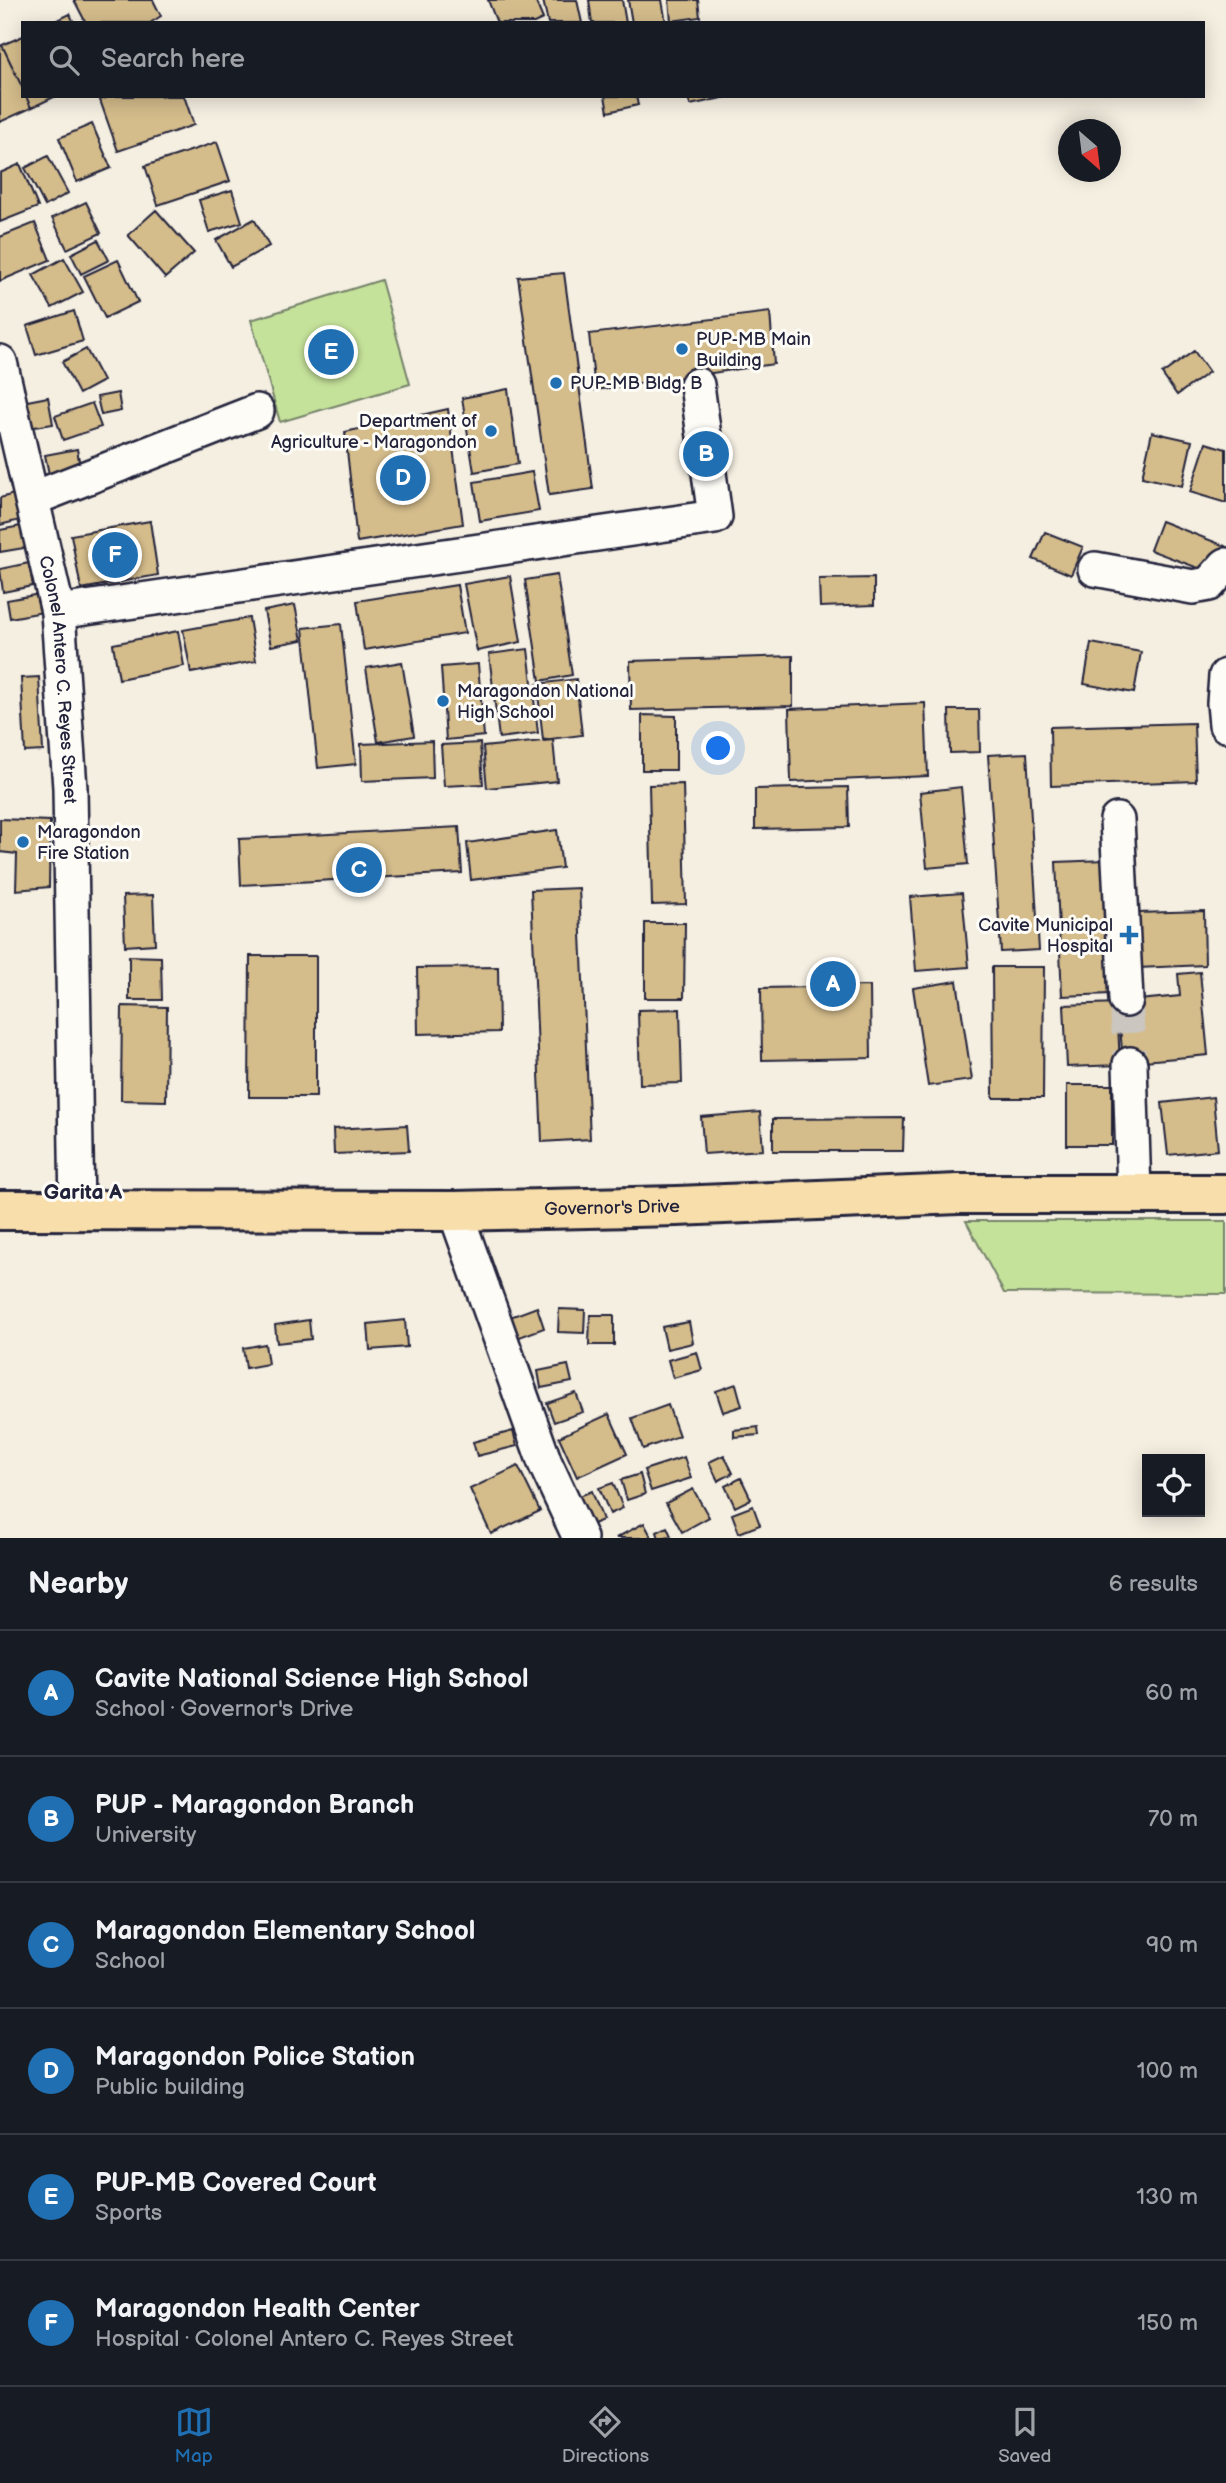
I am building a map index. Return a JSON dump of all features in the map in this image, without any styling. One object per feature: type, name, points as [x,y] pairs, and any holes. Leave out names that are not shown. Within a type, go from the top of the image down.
[{"type":"main road","name":"Governor's Drive","points":[[0,1210],[455,1211],[677,1206],[958,1194],[1226,1194]]},
{"type":"street","name":"Colonel Antero C. Reyes Street","points":[[0,362],[58,612],[70,788],[77,1211]]},
{"type":"street","points":[[58,612],[715,517],[698,385]]},
{"type":"street","points":[[33,499],[257,411]]},
{"type":"street","points":[[1095,569],[1193,587],[1209,584],[1226,565]]},
{"type":"street","points":[[1226,677],[1226,724]]},
{"type":"street","points":[[1117,820],[1126,1000]]},
{"type":"street","points":[[1130,1064],[1134,1194]]},
{"type":"street","points":[[455,1211],[545,1464],[580,1538]]},
{"type":"green space","points":[[381,280],[410,384],[280,422],[251,320]]},
{"type":"green space","points":[[966,1221],[1226,1221],[1226,1294],[1004,1293]]},
{"type":"building","points":[[74,0],[153,0],[161,16],[153,21],[85,21]]},
{"type":"building","points":[[488,0],[535,0],[543,19],[538,21],[496,21]]},
{"type":"building","points":[[543,0],[577,0],[582,21],[548,21]]},
{"type":"building","points":[[589,0],[622,0],[626,21],[592,21]]},
{"type":"building","points":[[628,0],[662,0],[666,21],[632,21]]},
{"type":"building","points":[[669,0],[698,0],[700,17],[671,21]]},
{"type":"building","points":[[70,14],[73,21],[55,21]]},
{"type":"building","points":[[21,37],[21,85],[2,45]]},
{"type":"building","points":[[2,45],[21,85],[21,98],[27,98],[31,108],[0,122]]},
{"type":"building","points":[[27,98],[52,98],[31,108]]},
{"type":"building","points":[[185,98],[194,125],[118,151],[100,100]]},
{"type":"building","points":[[605,98],[636,98],[638,105],[608,112]]},
{"type":"building","points":[[688,98],[722,98],[690,105]]},
{"type":"building","points":[[92,124],[111,168],[77,182],[59,138]]},
{"type":"building","points":[[217,142],[230,181],[158,205],[145,166]]},
{"type":"building","points":[[48,156],[68,193],[45,206],[25,168]]},
{"type":"building","points":[[20,164],[38,207],[0,222],[0,173]]},
{"type":"building","points":[[232,190],[242,222],[209,232],[199,200]]},
{"type":"building","points":[[86,202],[101,233],[67,249],[52,218]]},
{"type":"building","points":[[156,210],[194,253],[165,278],[128,235]]},
{"type":"building","points":[[254,219],[269,246],[231,267],[216,240]]},
{"type":"building","points":[[35,223],[50,260],[0,281],[0,237]]},
{"type":"building","points":[[98,240],[109,260],[81,274],[71,254]]},
{"type":"building","points":[[64,258],[83,292],[52,308],[33,275]]},
{"type":"building","points":[[118,260],[138,302],[105,318],[84,276]]},
{"type":"building","name":"PUP-MB Bldg. B","points":[[564,273],[593,489],[549,495],[518,277]]},
{"type":"building","points":[[74,311],[83,341],[36,355],[27,326]]},
{"type":"building","name":"PUP-MB Main Building","points":[[770,312],[774,364],[595,390],[589,334]]},
{"type":"building","points":[[86,349],[103,381],[79,394],[62,362]]},
{"type":"building","points":[[1194,351],[1209,372],[1177,395],[1162,374]]},
{"type":"building","name":"Department of Agriculture - Maragondon","points":[[508,389],[518,464],[474,472],[462,398]]},
{"type":"building","points":[[118,393],[121,411],[101,415],[97,397]]},
{"type":"building","points":[[48,397],[53,424],[22,429],[17,403]]},
{"type":"building","points":[[92,403],[101,427],[63,440],[55,416]]},
{"type":"building","points":[[448,409],[463,524],[357,542],[345,432]]},
{"type":"building","points":[[1152,432],[1192,441],[1182,486],[1142,477]]},
{"type":"building","points":[[1206,443],[1226,449],[1226,503],[1190,492]]},
{"type":"building","points":[[77,449],[81,472],[50,479],[45,455]]},
{"type":"building","points":[[532,472],[539,511],[480,521],[474,482]]},
{"type":"building","points":[[17,493],[24,519],[0,525],[0,498]]},
{"type":"building","points":[[150,521],[158,575],[81,589],[71,535]]},
{"type":"building","points":[[1161,521],[1225,546],[1214,574],[1150,550]]},
{"type":"building","points":[[26,525],[30,547],[0,552],[0,530]]},
{"type":"building","points":[[1045,532],[1083,547],[1071,575],[1033,559]]},
{"type":"building","points":[[29,563],[33,586],[3,592],[0,569]]},
{"type":"building","points":[[557,575],[572,675],[540,681],[525,580]]},
{"type":"building","points":[[510,576],[521,642],[477,651],[464,584]]},
{"type":"building","points":[[874,578],[874,605],[820,607],[819,579]]},
{"type":"building","points":[[457,585],[465,633],[364,650],[357,601]]},
{"type":"building","points":[[40,594],[43,612],[10,618],[7,600]]},
{"type":"building","points":[[295,605],[302,640],[271,646],[264,611]]},
{"type":"building","points":[[249,618],[256,661],[191,673],[183,630]]},
{"type":"building","points":[[341,624],[356,764],[318,768],[303,628]]},
{"type":"building","points":[[178,631],[184,666],[119,679],[113,644]]},
{"type":"building","points":[[1091,643],[1141,652],[1134,693],[1084,684]]},
{"type":"building","points":[[528,649],[538,733],[499,738],[489,654]]},
{"type":"building","points":[[793,656],[793,706],[631,710],[630,661]]},
{"type":"building","points":[[402,662],[414,736],[378,742],[366,668]]},
{"type":"building","points":[[478,664],[484,736],[446,740],[441,667]]},
{"type":"building","points":[[39,677],[43,751],[25,752],[21,678]]},
{"type":"building","points":[[576,679],[582,735],[543,740],[537,684]]},
{"type":"building","points":[[925,703],[928,776],[791,782],[789,709]]},
{"type":"building","points":[[949,710],[979,710],[980,752],[950,753]]},
{"type":"building","points":[[642,715],[676,716],[676,770],[642,770]]},
{"type":"building","points":[[1194,723],[1196,781],[1051,786],[1050,727]]},
{"type":"building","points":[[553,740],[557,781],[487,788],[483,747]]},
{"type":"building","points":[[432,741],[433,778],[362,781],[361,744]]},
{"type":"building","points":[[480,743],[483,784],[444,786],[441,745]]},
{"type":"building","points":[[1027,753],[1039,950],[1001,952],[988,755]]},
{"type":"building","points":[[683,784],[686,904],[652,905],[649,785]]},
{"type":"building","points":[[848,787],[849,827],[755,829],[755,789]]},
{"type":"building","points":[[961,787],[968,864],[927,868],[920,792]]},
{"type":"building","name":"Maragondon Fire Station","points":[[0,819],[50,821],[49,887],[16,890],[17,854],[0,852]]},
{"type":"building","points":[[459,827],[462,873],[241,885],[239,839]]},
{"type":"building","points":[[557,830],[562,868],[471,880],[467,843]]},
{"type":"building","points":[[1106,860],[1111,994],[1062,996],[1056,862]]},
{"type":"building","points":[[579,888],[590,1139],[542,1142],[531,890]]},
{"type":"building","points":[[962,893],[969,967],[916,971],[910,897]]},
{"type":"building","points":[[153,895],[155,944],[125,946],[123,896]]},
{"type":"building","points":[[1204,911],[1205,965],[1138,968],[1137,913]]},
{"type":"building","points":[[645,923],[685,923],[684,998],[645,998]]},
{"type":"building","points":[[129,956],[161,957],[162,1000],[129,1000]]},
{"type":"building","points":[[250,956],[316,956],[316,1097],[249,1097]]},
{"type":"building","points":[[498,967],[499,1032],[418,1034],[417,968]]},
{"type":"building","points":[[992,967],[1044,967],[1043,1098],[993,1098]]},
{"type":"building","points":[[1200,972],[1208,1055],[1123,1063],[1118,1002],[1180,996],[1178,974]]},
{"type":"building","points":[[957,981],[972,1080],[928,1086],[913,988]]},
{"type":"building","points":[[870,986],[871,1058],[762,1060],[761,988]]},
{"type":"building","points":[[1117,1003],[1120,1065],[1067,1067],[1064,1005]]},
{"type":"building","points":[[122,1006],[167,1007],[166,1101],[121,1100]]},
{"type":"building","points":[[680,1009],[682,1083],[640,1084],[638,1010]]},
{"type":"building","points":[[1067,1085],[1112,1085],[1112,1145],[1067,1145]]},
{"type":"building","points":[[1213,1097],[1218,1150],[1168,1155],[1162,1103]]},
{"type":"building","points":[[760,1112],[763,1150],[704,1154],[701,1117]]},
{"type":"building","points":[[904,1118],[903,1151],[773,1151],[773,1119]]},
{"type":"building","points":[[407,1125],[409,1151],[334,1154],[333,1129]]},
{"type":"building","points":[[537,1307],[544,1328],[517,1338],[510,1317]]},
{"type":"building","points":[[559,1309],[585,1310],[584,1333],[558,1332]]},
{"type":"building","points":[[590,1315],[614,1315],[614,1345],[589,1345]]},
{"type":"building","points":[[309,1320],[311,1339],[277,1343],[275,1325]]},
{"type":"building","points":[[405,1320],[407,1347],[370,1350],[368,1324]]},
{"type":"building","points":[[689,1322],[693,1343],[667,1349],[662,1327]]},
{"type":"building","points":[[265,1344],[268,1364],[246,1368],[243,1348]]},
{"type":"building","points":[[697,1352],[702,1370],[673,1378],[668,1360]]},
{"type":"building","points":[[568,1365],[572,1382],[541,1388],[538,1371]]},
{"type":"building","points":[[736,1384],[742,1406],[723,1412],[716,1391]]},
{"type":"building","points":[[576,1393],[583,1412],[554,1422],[547,1403]]},
{"type":"building","points":[[668,1405],[679,1436],[643,1449],[632,1418]]},
{"type":"building","points":[[609,1414],[627,1454],[577,1477],[559,1437]]},
{"type":"building","points":[[758,1427],[759,1435],[734,1437],[734,1430]]},
{"type":"building","points":[[513,1431],[517,1446],[477,1456],[473,1442]]},
{"type":"building","points":[[724,1455],[733,1473],[718,1481],[709,1462]]},
{"type":"building","points":[[684,1457],[691,1478],[651,1491],[644,1470]]},
{"type":"building","points":[[518,1466],[540,1511],[491,1534],[470,1489]]},
{"type":"building","points":[[640,1474],[645,1494],[627,1500],[621,1480]]},
{"type":"building","points":[[741,1478],[751,1499],[735,1507],[725,1486]]},
{"type":"building","points":[[613,1483],[623,1508],[610,1514],[599,1488]]},
{"type":"building","points":[[693,1489],[709,1517],[682,1532],[666,1503]]},
{"type":"building","points":[[592,1491],[603,1520],[583,1528],[572,1499]]},
{"type":"building","points":[[753,1506],[760,1525],[739,1533],[732,1514]]},
{"type":"building","points":[[644,1523],[651,1536],[616,1538]]},
{"type":"building","points":[[667,1527],[671,1536],[659,1538],[657,1532]]},
{"type":"tunnel","points":[[1126,1000],[1130,1064]]},
{"type":"place","name":"PUP-MB Main Building","points":[[682,349]]},
{"type":"place","name":"PUP-MB Covered Court","points":[[331,352]]},
{"type":"place","name":"PUP-MB Bldg. B","points":[[556,383]]},
{"type":"place","name":"Department of Agriculture - Maragondon","points":[[491,431]]},
{"type":"place","name":"PUP - Maragondon Branch","points":[[706,454]]},
{"type":"place","name":"Maragondon Police Station","points":[[403,478]]},
{"type":"place","name":"Maragondon Health Center","points":[[115,555]]},
{"type":"place","name":"Maragondon National High School","points":[[443,701]]},
{"type":"place","name":"Maragondon Fire Station","points":[[23,842]]},
{"type":"place","name":"Maragondon Elementary School","points":[[359,870]]},
{"type":"place","name":"Cavite Municipal Hospital","points":[[1129,935]]},
{"type":"place","name":"Cavite National Science High School","points":[[833,984]]},
{"type":"district","name":"Garita A","points":[[83,1192]]}]
